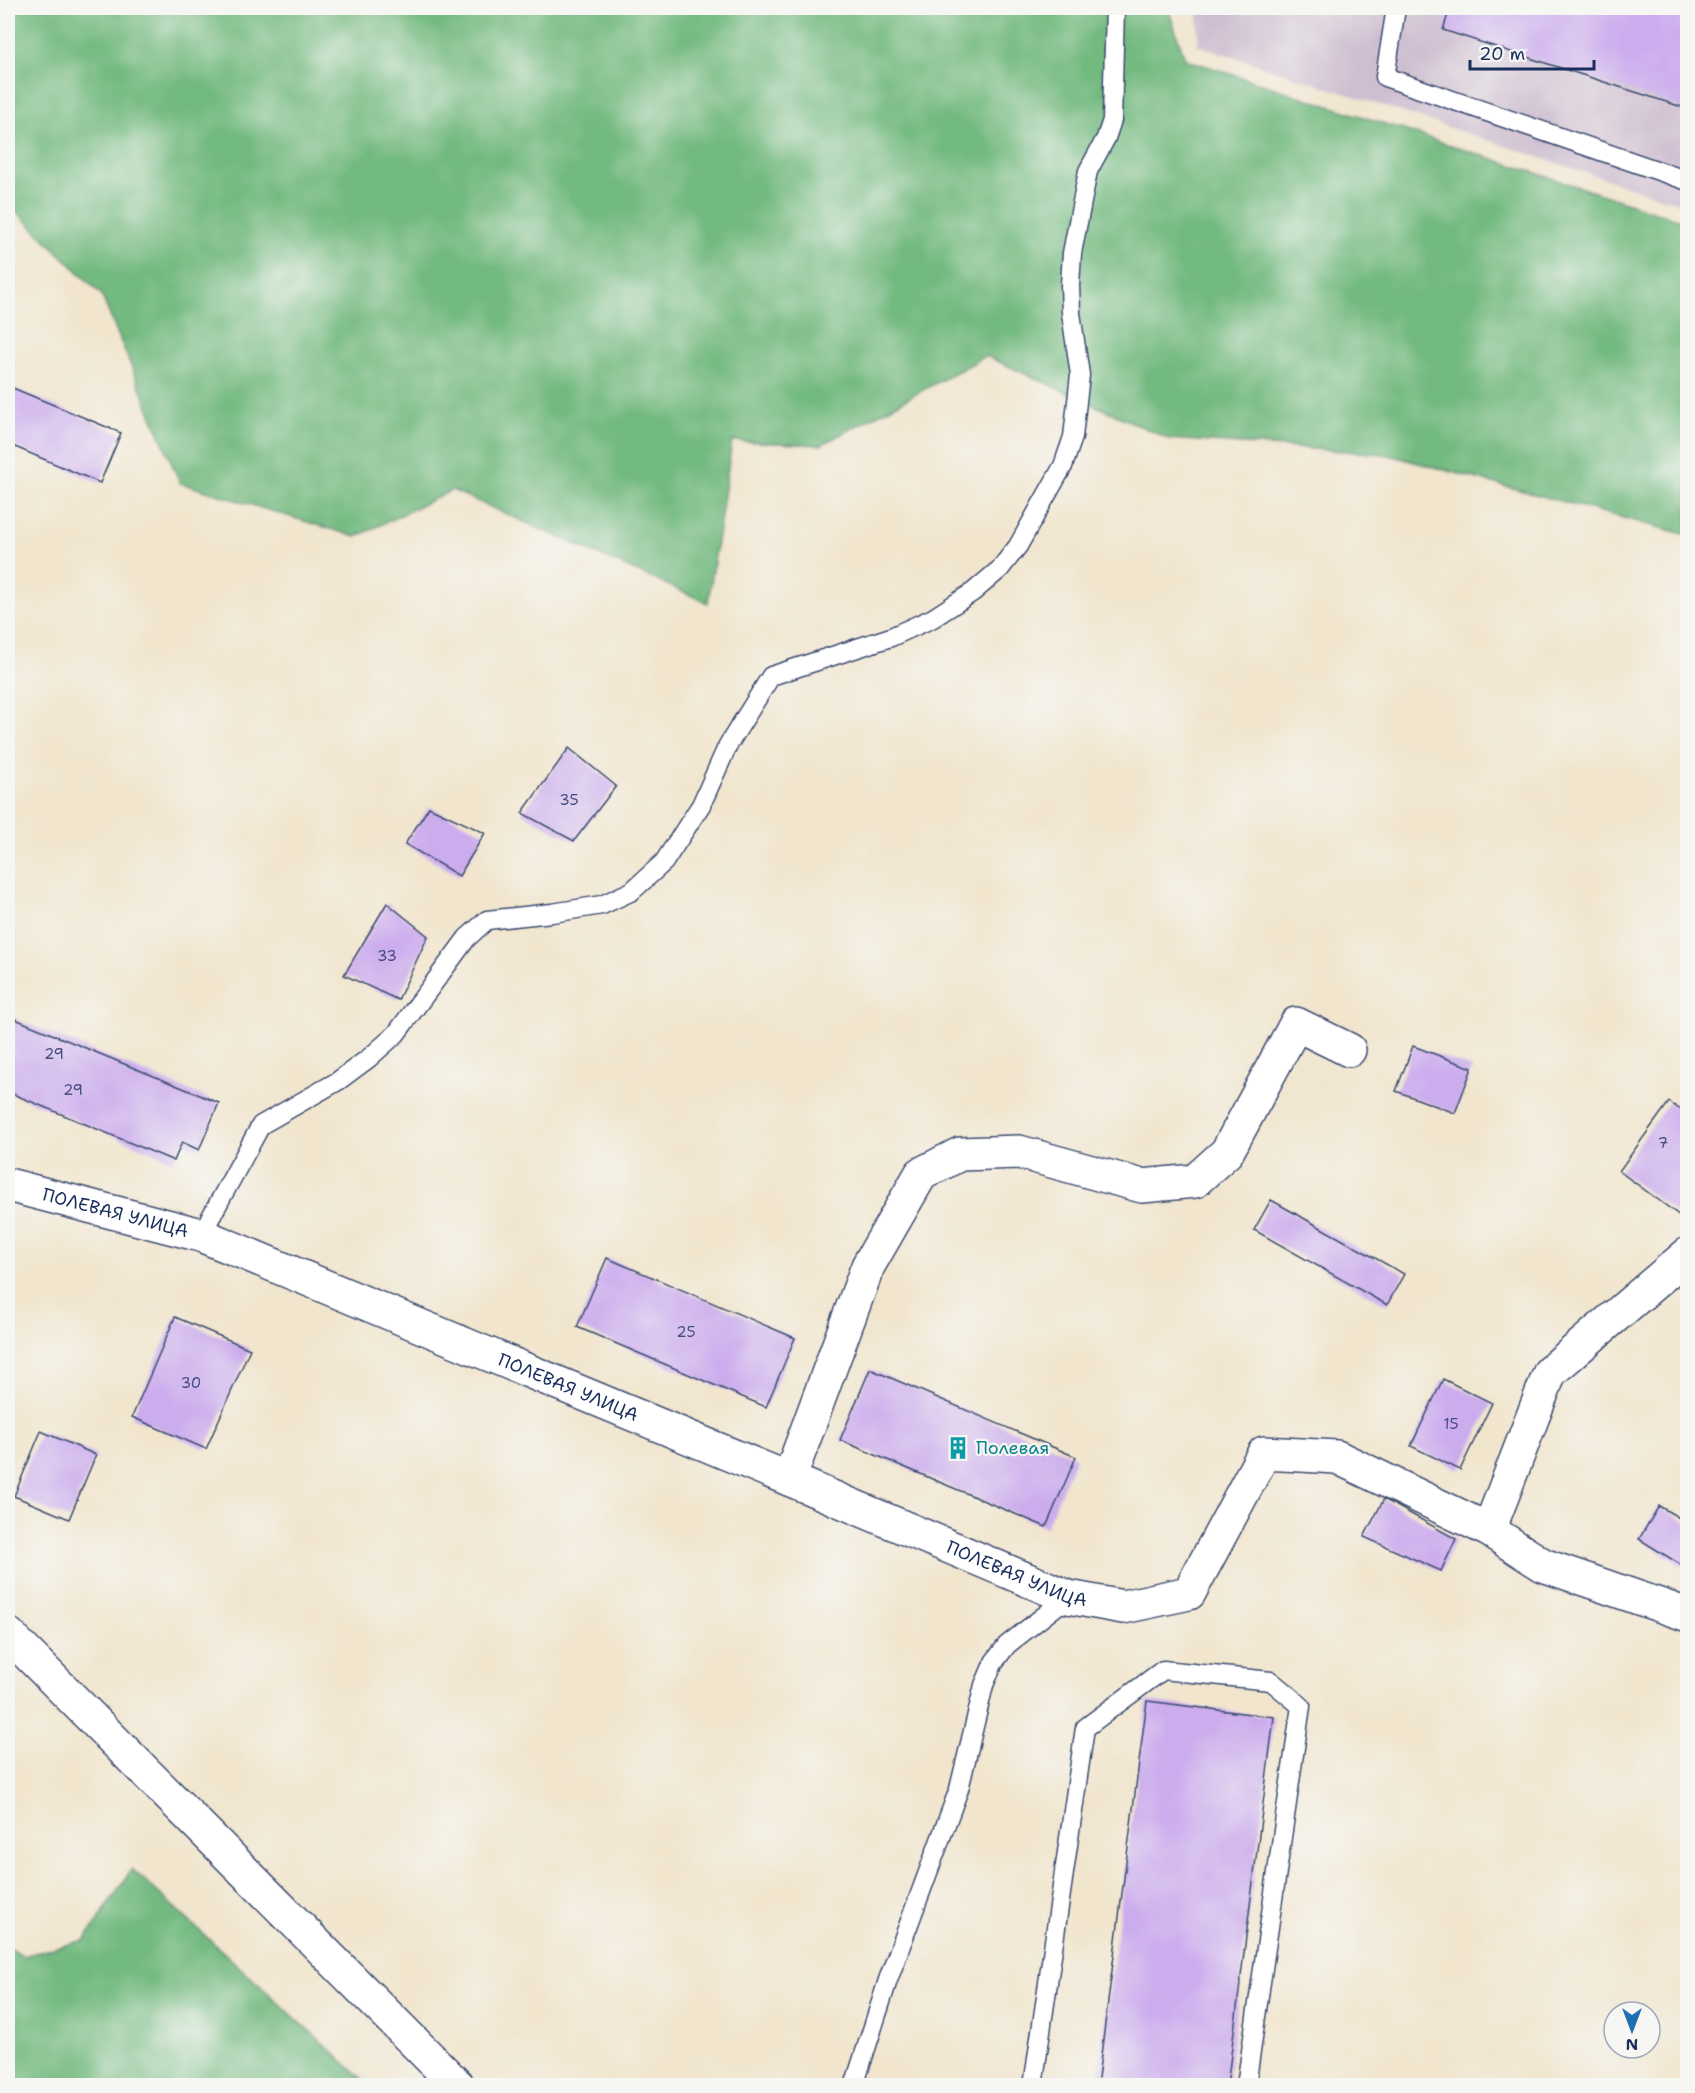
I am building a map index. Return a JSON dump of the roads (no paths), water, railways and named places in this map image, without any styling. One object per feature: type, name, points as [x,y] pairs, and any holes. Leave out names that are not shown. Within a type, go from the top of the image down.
[{"type":"street","points":[[789,1479],[868,1266],[921,1174],[960,1154],[1019,1152],[1142,1186],[1196,1181],[1227,1152],[1296,1024],[1349,1050]]},
{"type":"street","name":"ПОЛЕВАЯ УЛИЦА","points":[[8,1185],[201,1235],[1068,1597],[1123,1607],[1189,1593],[1264,1453],[1338,1457],[1489,1530]]},
{"type":"street","points":[[1688,1254],[1550,1372],[1489,1530],[1543,1565],[1688,1615]]},
{"type":"street","points":[[8,1634],[458,2085]]},
{"type":"lane","points":[[201,1235],[261,1125],[338,1081],[396,1034],[467,938],[487,920],[602,905],[632,891],[664,862],[701,805],[728,745],[771,676],[852,652],[933,618],[973,592],[1000,569],[1018,546],[1063,466],[1073,437],[1080,375],[1071,313],[1072,253],[1088,171],[1111,127],[1115,8]]},
{"type":"lane","points":[[1395,8],[1385,77],[1688,180]]},
{"type":"lane","points":[[854,2085],[888,1980],[959,1789],[984,1685],[994,1662],[1007,1645],[1068,1597]]},
{"type":"lane","points":[[1033,2085],[1084,1728],[1163,1670],[1271,1681],[1301,1706],[1246,2085]]},
{"type":"place","name":"Полевая","points":[[958,1448]]}]
